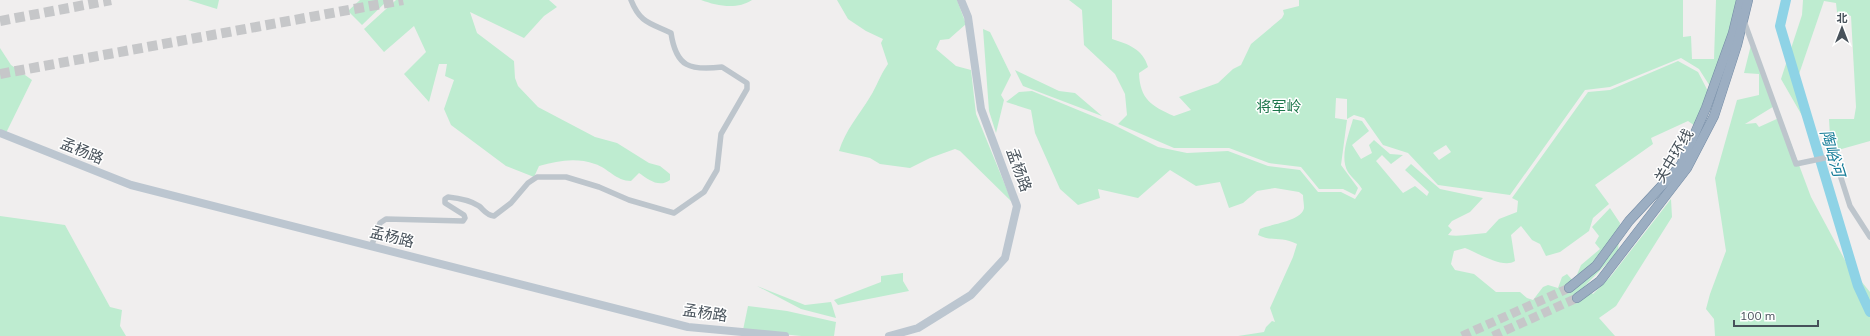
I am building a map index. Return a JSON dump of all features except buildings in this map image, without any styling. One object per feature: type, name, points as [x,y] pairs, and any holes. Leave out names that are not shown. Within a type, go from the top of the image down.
[{"type":"highway","name":"关中环线","points":[[1569,288],[1596,266],[1629,221],[1681,165],[1706,108],[1733,33],[1741,0]]},
{"type":"highway","name":"关中环线","points":[[1577,298],[1600,281],[1687,168],[1714,116],[1737,45],[1748,0]]},
{"type":"main road","name":"孟杨路","points":[[888,336],[918,328],[971,295],[1005,258],[1017,206],[981,108],[968,17],[960,0]]},
{"type":"main road","name":"孟杨路","points":[[0,133],[131,186],[688,327],[786,336]]},
{"type":"street","points":[[371,246],[380,223],[386,219],[463,221],[466,218],[464,215],[445,203],[445,199],[448,197],[472,203],[478,206],[489,216],[494,216],[511,203],[528,183],[537,177],[566,178],[599,187],[629,200],[674,213],[704,192],[717,170],[721,134],[747,89],[747,83],[722,67],[702,70],[689,66],[679,58],[673,46],[672,32],[644,20],[636,13],[631,0]]},
{"type":"street","points":[[1743,19],[1796,164],[1834,156],[1850,206],[1870,237]]},
{"type":"green space","points":[[188,0],[219,0],[217,9]]},
{"type":"green space","points":[[360,0],[388,0],[362,25],[348,11]]},
{"type":"green space","points":[[396,0],[549,0],[557,7],[544,16],[524,38],[470,12],[477,33],[514,61],[515,78],[518,86],[538,107],[595,137],[617,143],[649,163],[660,166],[670,174],[670,180],[658,183],[639,173],[631,181],[621,179],[600,166],[574,160],[560,161],[539,166],[534,177],[506,166],[451,125],[444,109],[454,80],[445,76],[447,64],[439,64],[429,102],[404,74],[426,52],[414,26],[384,52],[364,29]]},
{"type":"green space","points":[[701,0],[752,0],[740,5],[727,6]]},
{"type":"green space","points":[[837,0],[957,0],[966,24],[949,39],[940,40],[936,49],[956,66],[971,70],[976,114],[1012,202],[960,151],[955,149],[930,158],[910,168],[880,164],[870,158],[839,151],[849,130],[875,89],[888,64],[881,43],[883,39],[866,31],[848,19]]},
{"type":"green space","name":"将军岭","points":[[1069,0],[1112,0],[1112,39],[1129,45],[1143,56],[1148,67],[1139,73],[1144,95],[1153,105],[1174,116],[1191,110],[1179,97],[1218,83],[1233,69],[1241,65],[1251,44],[1282,18],[1284,14],[1283,10],[1299,6],[1299,0],[1683,0],[1683,37],[1691,36],[1692,59],[1714,59],[1716,0],[1741,0],[1713,91],[1699,69],[1681,58],[1610,87],[1585,90],[1510,195],[1438,185],[1408,153],[1383,145],[1364,118],[1354,115],[1347,119],[1347,99],[1336,98],[1335,118],[1347,120],[1341,165],[1358,188],[1355,195],[1343,189],[1319,189],[1301,167],[1269,163],[1229,148],[1174,148],[1118,124],[1127,115],[1125,94],[1115,74],[1084,45],[1082,10]],"holes":[[[1446,145],[1451,152],[1439,160],[1433,153]]]},
{"type":"green space","points":[[1803,0],[1870,0],[1870,141],[1831,152],[1829,119],[1854,119],[1856,107],[1851,16],[1837,12],[1836,3],[1824,1],[1798,77],[1797,97],[1803,104],[1804,119],[1781,79],[1802,15]]},
{"type":"green space","points":[[983,29],[990,32],[1011,75],[1001,95],[1004,100],[996,133],[989,111]]},
{"type":"green space","points":[[1751,45],[1776,105],[1745,124],[1756,123],[1759,127],[1781,117],[1811,197],[1847,264],[1870,292],[1870,336],[1715,336],[1714,319],[1706,309],[1726,251],[1715,178],[1737,100],[1759,95],[1759,74],[1744,73]]},
{"type":"green space","points":[[0,48],[11,65],[32,80],[6,133],[0,130]]},
{"type":"green space","points":[[1678,61],[1698,72],[1711,97],[1698,128],[1688,121],[1651,138],[1653,144],[1595,185],[1609,204],[1593,218],[1589,231],[1560,252],[1546,256],[1540,244],[1532,240],[1521,226],[1511,235],[1515,261],[1510,263],[1497,262],[1465,248],[1454,251],[1451,264],[1455,270],[1474,274],[1496,292],[1520,292],[1527,298],[1533,300],[1543,287],[1548,285],[1558,288],[1562,277],[1567,274],[1574,282],[1581,265],[1600,249],[1595,243],[1599,236],[1592,227],[1610,208],[1620,223],[1618,252],[1584,287],[1593,294],[1611,276],[1671,199],[1672,217],[1616,306],[1599,318],[1615,336],[1238,336],[1264,332],[1266,327],[1272,321],[1275,322],[1270,308],[1293,257],[1297,244],[1286,240],[1258,235],[1260,229],[1285,222],[1298,216],[1304,208],[1303,195],[1299,192],[1275,188],[1257,191],[1243,203],[1229,208],[1220,182],[1196,186],[1170,170],[1138,198],[1098,189],[1100,198],[1078,205],[1060,189],[1035,133],[1031,110],[1006,102],[1019,92],[1032,91],[1112,124],[1158,147],[1187,153],[1228,151],[1268,166],[1300,170],[1318,192],[1341,192],[1355,199],[1362,189],[1348,172],[1344,160],[1347,138],[1353,119],[1362,121],[1369,131],[1352,145],[1361,159],[1372,153],[1369,145],[1374,140],[1390,154],[1403,155],[1391,164],[1382,155],[1376,161],[1403,193],[1415,186],[1427,196],[1429,192],[1405,170],[1411,164],[1440,189],[1483,198],[1470,212],[1452,221],[1448,226],[1452,230],[1448,235],[1461,236],[1486,233],[1499,219],[1517,212],[1518,201],[1512,198],[1588,92],[1610,90]]},
{"type":"green space","points":[[1015,70],[1059,91],[1075,93],[1102,116],[1023,86]]},
{"type":"green space","points":[[0,216],[65,225],[110,307],[122,310],[120,326],[126,336],[0,336]]},
{"type":"green space","points":[[903,273],[903,281],[909,291],[838,305],[834,300],[881,282],[881,276]]},
{"type":"green space","points":[[757,286],[805,305],[831,302],[836,318],[801,309]]},
{"type":"green space","points":[[748,306],[787,311],[836,322],[834,336],[801,336],[743,330]]},
{"type":"waterway","name":"陶峪河","points":[[1786,0],[1780,26],[1858,286],[1870,312]]},
{"type":"tunnel","points":[[0,21],[111,0]]},
{"type":"tunnel","points":[[0,74],[403,0]]},
{"type":"tunnel","points":[[1462,336],[1569,288]]},
{"type":"tunnel","points":[[1493,336],[1577,298]]}]
